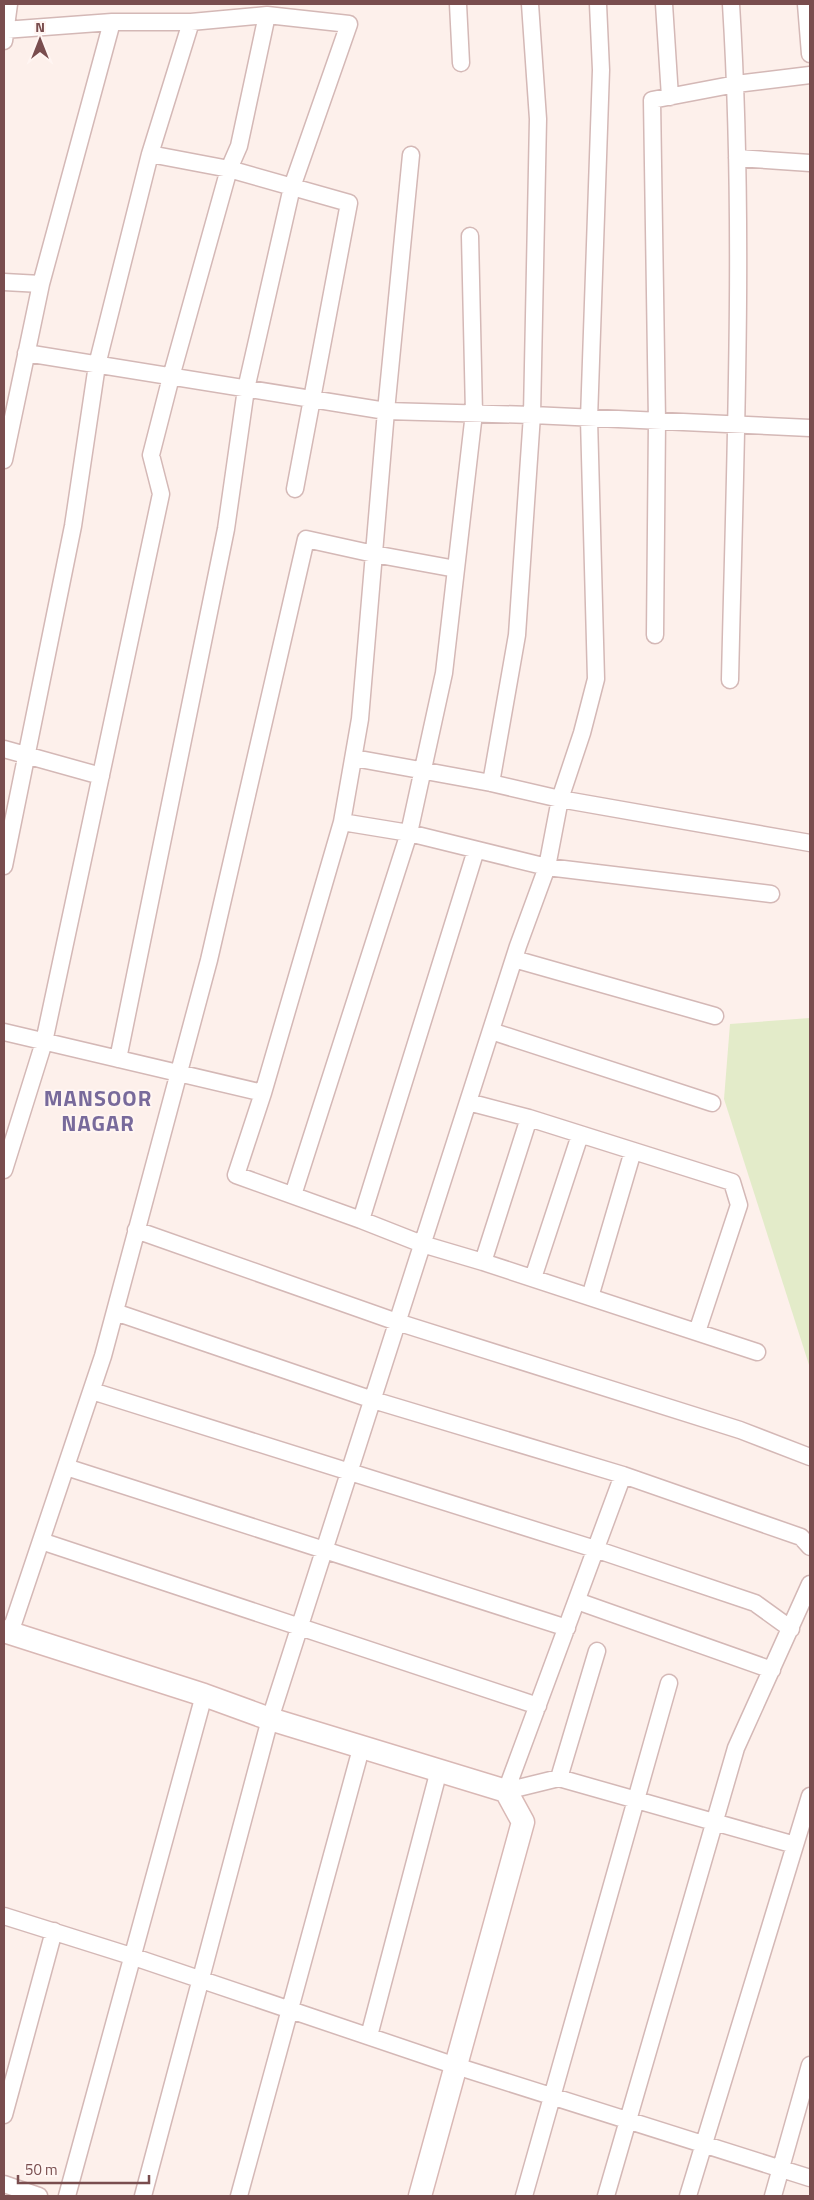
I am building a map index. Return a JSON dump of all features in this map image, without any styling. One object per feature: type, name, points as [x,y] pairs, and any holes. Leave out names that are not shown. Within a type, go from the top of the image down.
[{"type":"street","points":[[9,4],[4,34],[112,22],[191,22],[267,15],[349,24],[292,187],[246,389],[226,529],[118,1059]]},
{"type":"street","points":[[458,4],[461,63]]},
{"type":"street","points":[[491,783],[517,635],[532,415],[538,119],[530,4]]},
{"type":"street","points":[[143,2196],[270,1719],[514,959],[547,867],[560,799],[582,733],[596,679],[589,419],[601,70],[598,4]]},
{"type":"street","points":[[664,4],[670,97]]},
{"type":"street","points":[[730,680],[736,423],[737,158],[736,84],[731,4]]},
{"type":"street","points":[[806,4],[810,54]]},
{"type":"street","points":[[4,1170],[44,1042],[161,494],[151,456],[229,169],[239,146],[267,15]]},
{"type":"street","points":[[4,460],[41,284],[112,22]]},
{"type":"street","points":[[4,866],[73,526],[97,364],[150,154],[191,22]]},
{"type":"street","points":[[655,635],[657,421],[652,100],[736,84],[810,75]]},
{"type":"street","points":[[150,154],[229,169],[349,203],[295,489]]},
{"type":"street","points":[[411,155],[386,411],[360,720],[354,758],[342,822],[263,1092],[236,1175],[422,1244],[533,1278],[757,1352]]},
{"type":"street","points":[[737,158],[810,163]]},
{"type":"street","points":[[293,1195],[409,833],[444,673],[474,414],[470,236]]},
{"type":"street","points":[[4,282],[41,284]]},
{"type":"street","points":[[26,353],[386,411],[736,423],[810,428]]},
{"type":"street","points":[[456,569],[306,539],[209,960],[115,1312],[92,1391],[41,1541],[7,1632],[204,1695],[270,1719],[362,1745],[506,1791],[559,1778],[795,1845]]},
{"type":"street","points":[[4,749],[101,776]]},
{"type":"street","points":[[354,758],[491,783],[560,799],[810,843]]},
{"type":"street","points":[[342,822],[409,833],[547,867],[771,894]]},
{"type":"street","points":[[361,1220],[476,850]]},
{"type":"street","points":[[514,959],[715,1016]]},
{"type":"street","points":[[491,1031],[712,1103]]},
{"type":"street","points":[[4,1032],[263,1092]]},
{"type":"street","points":[[468,1102],[528,1118],[732,1182],[739,1205],[697,1332]]},
{"type":"street","points":[[483,1262],[528,1118]]},
{"type":"street","points":[[533,1278],[580,1134]]},
{"type":"street","points":[[590,1297],[634,1151]]},
{"type":"street","points":[[136,1230],[397,1322],[740,1430],[810,1457]]},
{"type":"street","points":[[115,1312],[373,1400],[623,1475],[801,1537],[810,1547]]},
{"type":"street","points":[[92,1391],[596,1549],[755,1603],[791,1629]]},
{"type":"street","points":[[66,1467],[566,1628]]},
{"type":"street","points":[[420,2196],[523,1822],[506,1791],[623,1475]]},
{"type":"street","points":[[41,1541],[538,1706]]},
{"type":"street","points":[[606,2196],[736,1748],[810,1584]]},
{"type":"street","points":[[577,1600],[772,1670]]},
{"type":"street","points":[[559,1778],[597,1651]]},
{"type":"street","points":[[524,2196],[669,1683]]},
{"type":"street","points":[[67,2196],[131,1956],[204,1695]]},
{"type":"street","points":[[239,2196],[362,1745]]},
{"type":"street","points":[[369,2036],[439,1770]]},
{"type":"street","points":[[688,2196],[810,1796]]},
{"type":"street","points":[[4,1916],[131,1956],[456,2066],[810,2178]]},
{"type":"street","points":[[4,2115],[54,1931]]},
{"type":"street","points":[[773,2196],[810,2065]]},
{"type":"street","points":[[4,2184],[39,2196]]},
{"type":"green space","points":[[810,1018],[810,1368],[724,1099],[730,1024]]},
{"type":"district","name":"MANSOOR NAGAR","points":[[98,1110]]}]
